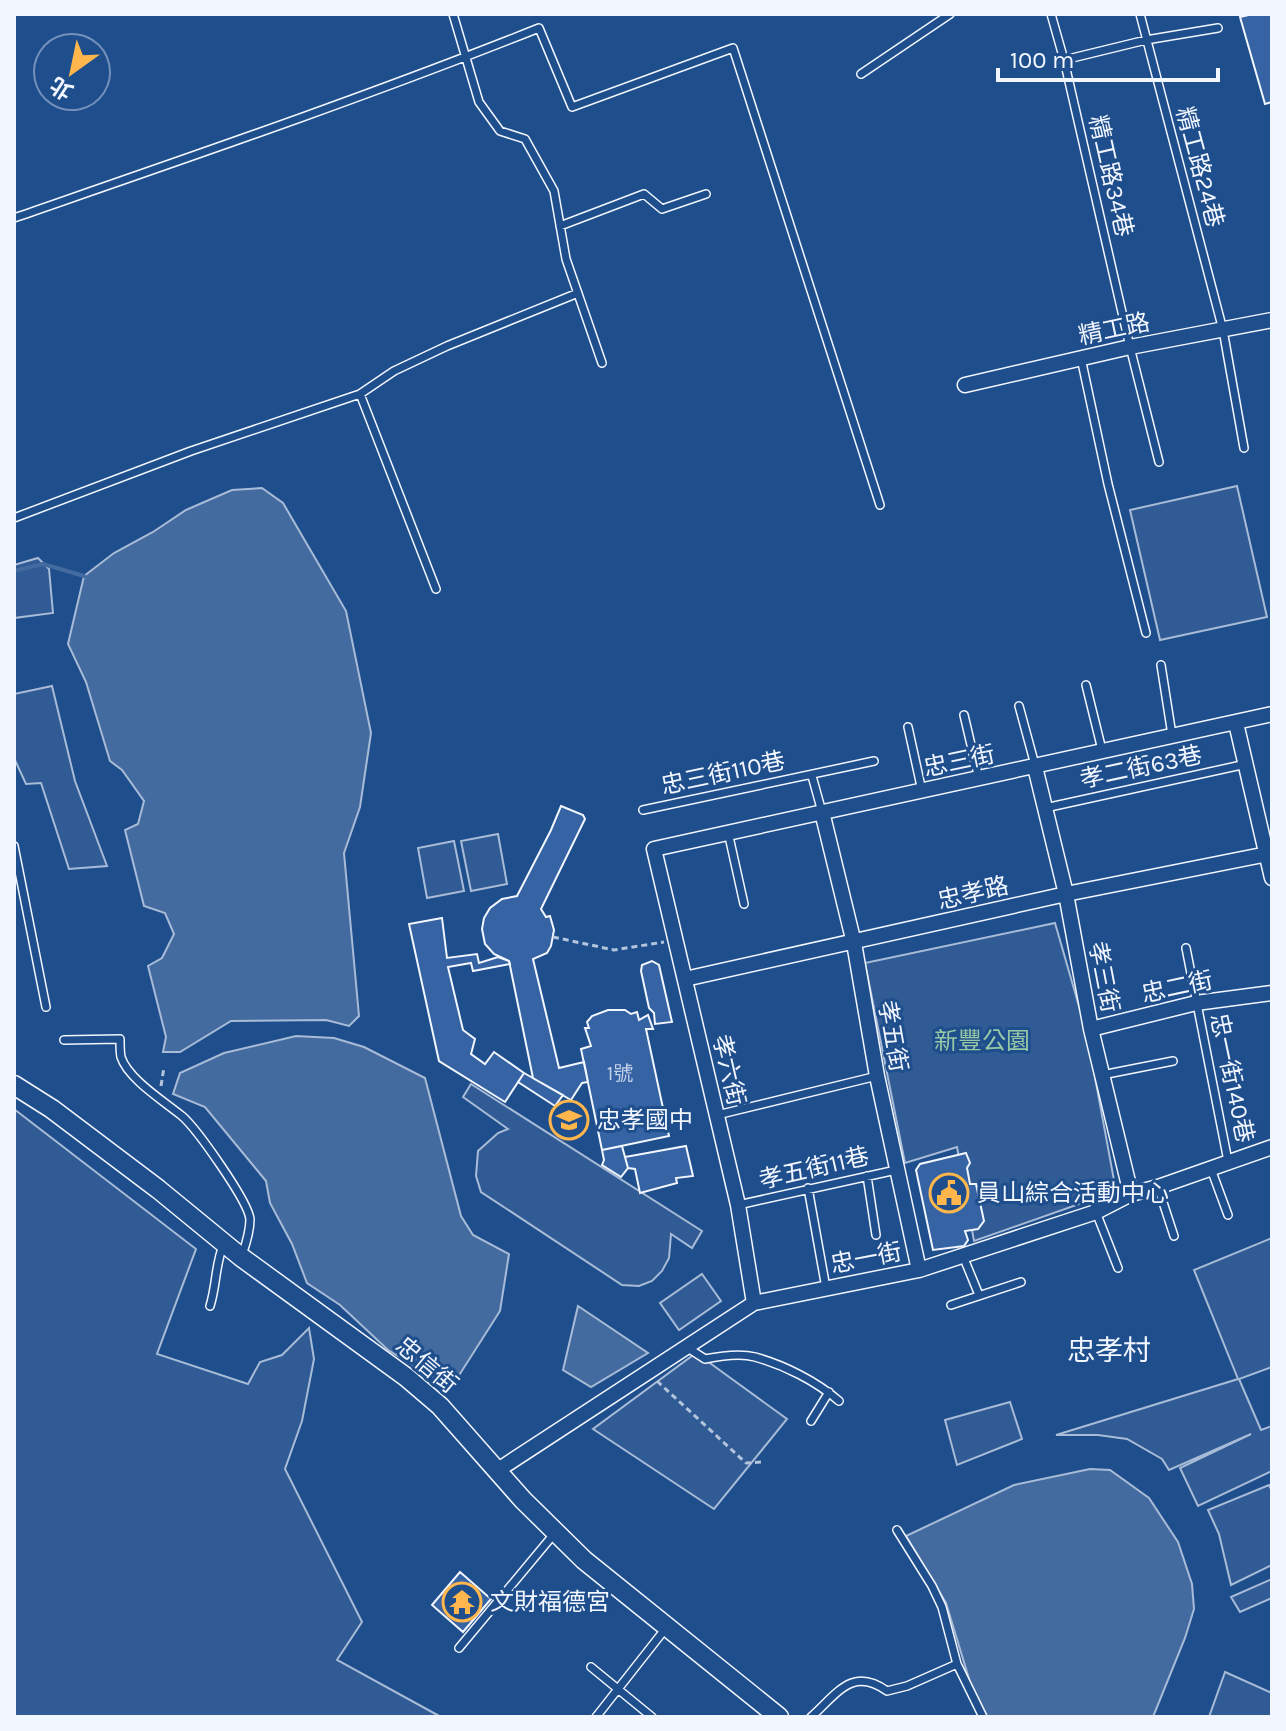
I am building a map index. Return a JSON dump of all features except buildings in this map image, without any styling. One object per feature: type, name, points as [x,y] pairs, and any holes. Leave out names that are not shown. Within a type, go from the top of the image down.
[{"type":"street","name":"精工路","points":[[965,385],[1130,347],[1272,320]]},
{"type":"street","name":"忠三街","points":[[654,849],[1272,714]]},
{"type":"street","points":[[1236,723],[1269,853],[1272,878]]},
{"type":"street","name":"孝三街","points":[[1035,767],[1066,894],[1091,1029],[1131,1194]]},
{"type":"street","name":"孝五街","points":[[822,812],[854,943],[877,1076],[919,1270]]},
{"type":"street","name":"孝六街","points":[[654,849],[738,1205],[754,1303]]},
{"type":"street","name":"忠孝路","points":[[685,979],[1066,894],[1269,853]]},
{"type":"street","name":"忠二街","points":[[1091,1029],[1196,1003],[1272,993]]},
{"type":"street","name":"忠信街","points":[[14,1085],[63,1118],[241,1257],[406,1377],[440,1406],[523,1500],[584,1560],[779,1717]]},
{"type":"street","name":"忠一街","points":[[498,1470],[754,1303],[919,1270],[1096,1212],[1131,1194],[1228,1161],[1271,1151]]},
{"type":"lane","points":[[453,14],[479,102],[500,131],[525,139],[554,191],[566,259],[602,363]]},
{"type":"lane","points":[[861,74],[950,14]]},
{"type":"lane","name":"精工路34巷","points":[[1051,14],[1159,462]]},
{"type":"lane","name":"精工路24巷","points":[[1140,14],[1223,330],[1244,448]]},
{"type":"lane","points":[[14,218],[300,119],[539,28],[572,107],[733,48],[880,505]]},
{"type":"lane","points":[[1064,60],[1146,40],[1218,28]]},
{"type":"lane","points":[[560,226],[644,194],[662,209],[706,194]]},
{"type":"lane","points":[[14,518],[191,451],[360,394],[407,364],[578,293]]},
{"type":"lane","points":[[1081,358],[1108,484],[1146,633]]},
{"type":"lane","points":[[360,394],[436,589]]},
{"type":"lane","points":[[1161,665],[1172,737]]},
{"type":"lane","points":[[1086,685],[1102,753]]},
{"type":"lane","points":[[1019,706],[1035,767]]},
{"type":"lane","points":[[964,715],[979,779]]},
{"type":"lane","points":[[908,727],[922,791]]},
{"type":"lane","name":"忠三街110巷","points":[[643,810],[874,761]]},
{"type":"lane","name":"孝二街63巷","points":[[1044,808],[1246,764]]},
{"type":"lane","name":"忠三街110巷","points":[[812,776],[822,812]]},
{"type":"lane","points":[[728,831],[744,904]]},
{"type":"lane","points":[[14,846],[17,874],[46,1007]]},
{"type":"lane","name":"忠一街140巷","points":[[1186,948],[1228,1161]]},
{"type":"lane","points":[[64,1040],[120,1039],[121,1059],[138,1082],[185,1118],[242,1196],[250,1218],[241,1257]]},
{"type":"lane","points":[[1102,1075],[1173,1061]]},
{"type":"lane","points":[[717,1115],[877,1076]]},
{"type":"lane","name":"孝五街11巷","points":[[738,1205],[898,1169]]},
{"type":"lane","points":[[1211,1169],[1228,1215]]},
{"type":"lane","points":[[867,1176],[876,1235]]},
{"type":"lane","points":[[1158,1187],[1174,1236]]},
{"type":"lane","points":[[808,1188],[826,1288]]},
{"type":"lane","points":[[1096,1212],[1118,1268]]},
{"type":"lane","points":[[210,1306],[217,1282],[215,1262],[224,1243]]},
{"type":"lane","points":[[963,1255],[979,1295]]},
{"type":"lane","points":[[951,1305],[1021,1282]]},
{"type":"lane","points":[[686,1346],[705,1359],[753,1356],[792,1371],[839,1401]]},
{"type":"lane","points":[[811,1421],[829,1392]]},
{"type":"lane","points":[[897,1530],[937,1596],[957,1664],[983,1717]]},
{"type":"lane","points":[[459,1648],[556,1532]]},
{"type":"lane","points":[[596,1717],[667,1627]]},
{"type":"lane","points":[[811,1717],[846,1686],[858,1680],[868,1679],[887,1691],[907,1686],[957,1664]]},
{"type":"lane","points":[[591,1667],[652,1717]]},
{"type":"path","points":[[553,937],[614,950],[676,940]]},
{"type":"path","points":[[162,1102],[164,1067]]},
{"type":"path","points":[[647,1372],[746,1463],[761,1462]]},
{"type":"shaded area","points":[[1237,486],[1267,617],[1160,640],[1130,510]]},
{"type":"shaded area","points":[[262,488],[283,503],[346,611],[371,733],[360,807],[344,853],[359,1016],[349,1026],[326,1020],[231,1021],[180,1052],[163,1052],[166,1037],[148,966],[162,958],[174,934],[165,913],[144,906],[125,830],[138,824],[144,801],[122,770],[110,761],[86,682],[68,644],[84,576],[114,553],[186,510],[232,490]]},
{"type":"shaded area","points":[[38,558],[49,569],[53,613],[14,618],[14,565]]},
{"type":"shaded area","points":[[52,686],[75,781],[107,866],[69,869],[41,783],[26,784],[14,758],[14,694]]},
{"type":"shaded area","points":[[498,834],[507,884],[471,891],[461,841]]},
{"type":"shaded area","points":[[454,841],[464,891],[427,898],[418,848]]},
{"type":"shaded area","name":"新豐公園","points":[[1055,923],[1087,1034],[1116,1191],[974,1241],[957,1147],[905,1163],[865,963]]},
{"type":"shaded area","points":[[296,1036],[334,1038],[364,1047],[425,1078],[461,1216],[473,1235],[509,1254],[500,1311],[451,1388],[388,1350],[340,1305],[307,1283],[292,1244],[270,1203],[266,1181],[205,1107],[173,1094],[180,1073],[224,1053]]},
{"type":"shaded area","points":[[471,1084],[702,1231],[692,1248],[671,1234],[669,1258],[662,1271],[652,1281],[639,1286],[622,1285],[481,1192],[476,1176],[478,1151],[498,1133],[508,1129],[463,1097]]},
{"type":"shaded area","points":[[14,1109],[196,1249],[157,1354],[248,1384],[260,1362],[282,1355],[309,1328],[314,1359],[302,1421],[285,1469],[362,1622],[337,1660],[441,1717],[14,1717]]},
{"type":"shaded area","points":[[1272,1238],[1272,1367],[1239,1379],[1261,1430],[1272,1426],[1272,1471],[1198,1506],[1180,1468],[1251,1434],[1169,1470],[1162,1459],[1127,1439],[1056,1435],[1238,1379],[1194,1270]]},
{"type":"shaded area","points":[[702,1274],[721,1301],[679,1330],[660,1303]]},
{"type":"shaded area","points":[[578,1306],[648,1353],[591,1387],[563,1370]]},
{"type":"shaded area","points":[[696,1353],[787,1419],[714,1509],[593,1429]]},
{"type":"shaded area","points":[[1010,1402],[1022,1439],[957,1465],[945,1420]]},
{"type":"shaded area","points":[[1090,1469],[1110,1470],[1149,1498],[1178,1542],[1192,1584],[1194,1609],[1153,1717],[987,1717],[973,1692],[946,1603],[906,1536],[1014,1485]]},
{"type":"shaded area","points":[[1269,1485],[1272,1491],[1272,1565],[1231,1585],[1219,1534],[1208,1510]]},
{"type":"shaded area","points":[[1272,1579],[1272,1598],[1240,1612],[1231,1597]]},
{"type":"shaded area","points":[[1225,1672],[1272,1693],[1272,1717],[1209,1717]]},
{"type":"waterway","points":[[14,571],[43,564],[84,576]]},
{"type":"place","name":"忠孝國中","points":[[569,1120]]},
{"type":"place","name":"員山綜合活動中心","points":[[949,1193]]},
{"type":"place","name":"文財福德宮","points":[[462,1602]]},
{"type":"district","name":"忠孝村","points":[[1109,1350]]}]
